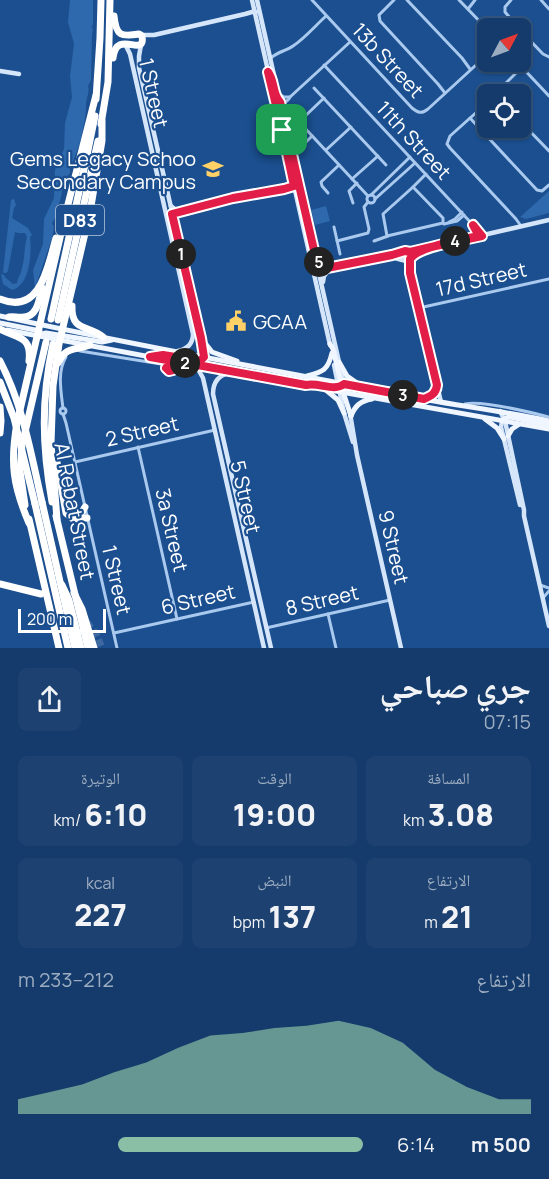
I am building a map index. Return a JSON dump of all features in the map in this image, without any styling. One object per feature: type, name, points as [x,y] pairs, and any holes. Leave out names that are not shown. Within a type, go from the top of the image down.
[{"type":"highway","name":"D83","points":[[59,330],[94,119],[100,38],[100,0]]},
{"type":"highway","name":"D83","points":[[59,330],[107,95],[110,4]]},
{"type":"highway","points":[[109,69],[115,49],[119,45],[142,44],[143,38],[137,33],[126,36],[118,32],[110,4]]},
{"type":"highway","points":[[29,523],[18,496],[15,478],[13,456],[17,423],[65,216],[96,95]]},
{"type":"highway","points":[[57,519],[51,428],[59,330],[72,291],[89,222],[102,141],[102,121]]},
{"type":"highway","points":[[9,318],[12,316],[26,317],[38,306],[58,227],[65,216]]},
{"type":"highway","points":[[0,299],[16,302],[29,298],[39,289],[44,277]]},
{"type":"highway","points":[[72,291],[72,313],[75,322],[103,337]]},
{"type":"highway","points":[[0,329],[18,336],[26,344],[29,355],[29,372]]},
{"type":"highway","name":"Al Rebat Street","points":[[59,648],[29,523],[21,484],[20,458],[24,433],[49,343],[44,437],[48,480],[88,648]]},
{"type":"highway","points":[[53,386],[58,363],[63,355],[74,348],[90,345]]},
{"type":"highway","points":[[0,362],[21,416],[38,503]]},
{"type":"highway","points":[[0,382],[14,418],[38,503]]},
{"type":"highway","points":[[0,407],[2,421],[0,433]]},
{"type":"highway","points":[[51,428],[66,511],[71,518],[87,518]]},
{"type":"highway","name":"Al Rebat Street","points":[[38,503],[62,585],[75,648]]},
{"type":"highway","name":"Al Rebat Street","points":[[38,503],[68,648]]},
{"type":"highway","points":[[78,519],[85,507]]},
{"type":"highway","points":[[0,584],[41,594]]},
{"type":"highway","points":[[62,585],[69,600],[81,648]]},
{"type":"highway","points":[[74,593],[82,609],[94,648]]},
{"type":"main road","points":[[0,316],[39,330]]},
{"type":"main road","points":[[0,323],[39,330],[59,330],[104,342],[113,339]]},
{"type":"main road","points":[[0,329],[59,330],[103,337],[305,377],[379,399],[461,409],[499,410],[549,423]]},
{"type":"main road","points":[[59,330],[90,345],[150,357],[322,388],[364,387],[441,402],[481,416],[520,424],[549,423]]},
{"type":"main road","points":[[201,338],[212,352],[234,359],[240,364]]},
{"type":"main road","points":[[330,344],[347,414]]},
{"type":"main road","points":[[305,377],[320,373],[325,369],[332,353]]},
{"type":"main road","points":[[150,357],[163,355],[200,361],[204,357]]},
{"type":"main road","points":[[339,362],[349,379],[364,387]]},
{"type":"main road","points":[[306,385],[384,391]]},
{"type":"main road","points":[[322,388],[336,397],[347,414]]},
{"type":"main road","points":[[347,414],[362,402],[379,399]]},
{"type":"main road","points":[[481,416],[506,438],[513,427],[520,424]]},
{"type":"main road","points":[[504,420],[510,417],[549,423]]},
{"type":"street","points":[[252,0],[314,277],[342,388]]},
{"type":"street","points":[[257,0],[339,362],[342,388]]},
{"type":"street","name":"13b Street","points":[[312,0],[419,113],[426,111],[446,92]]},
{"type":"street","points":[[394,0],[379,15],[378,19],[446,92],[477,64]]},
{"type":"street","points":[[408,0],[471,69]]},
{"type":"street","points":[[459,0],[477,19]]},
{"type":"street","points":[[466,8],[475,0]]},
{"type":"street","points":[[510,18],[505,12],[506,5],[511,0]]},
{"type":"street","points":[[541,0],[549,9]]},
{"type":"street","points":[[140,34],[154,35],[254,11]]},
{"type":"street","points":[[254,11],[257,14],[263,38],[267,42]]},
{"type":"street","points":[[245,14],[256,19]]},
{"type":"street","points":[[270,60],[297,43],[326,16]]},
{"type":"street","points":[[142,44],[154,35]]},
{"type":"street","points":[[531,41],[549,57]]},
{"type":"street","points":[[280,102],[287,101],[350,42]]},
{"type":"street","name":"1 Street","points":[[124,44],[130,54],[193,334],[188,347],[176,352]]},
{"type":"street","name":"1 Street","points":[[142,44],[139,68],[204,357]]},
{"type":"street","points":[[268,48],[278,53]]},
{"type":"street","name":"11th Street","points":[[324,65],[481,236]]},
{"type":"street","points":[[0,71],[19,74]]},
{"type":"street","points":[[268,72],[280,102]]},
{"type":"street","points":[[506,84],[518,72]]},
{"type":"street","points":[[527,72],[549,96]]},
{"type":"street","points":[[137,87],[141,88],[146,111],[151,121]]},
{"type":"street","points":[[314,88],[386,165]]},
{"type":"street","points":[[279,94],[290,97]]},
{"type":"street","points":[[324,98],[302,119],[302,125],[352,179],[375,199]]},
{"type":"street","points":[[477,112],[450,136],[447,144],[514,217],[519,227]]},
{"type":"street","points":[[470,118],[535,188],[542,191],[549,185]]},
{"type":"street","points":[[326,150],[351,127]]},
{"type":"street","points":[[531,132],[549,151]]},
{"type":"street","points":[[300,148],[312,136]]},
{"type":"street","points":[[352,179],[378,156]]},
{"type":"street","points":[[337,241],[368,233],[364,207],[368,202],[367,198],[410,157]]},
{"type":"street","points":[[368,202],[372,203],[415,162]]},
{"type":"street","points":[[328,193],[321,182],[339,165]]},
{"type":"street","points":[[398,169],[402,169],[403,174]]},
{"type":"street","points":[[388,236],[383,214],[426,174]]},
{"type":"street","points":[[353,203],[349,191],[357,183]]},
{"type":"street","points":[[168,220],[172,214],[183,211],[294,186]]},
{"type":"street","points":[[294,186],[299,192],[308,222]]},
{"type":"street","points":[[412,187],[443,222]]},
{"type":"street","points":[[284,189],[296,194]]},
{"type":"street","points":[[170,205],[176,210],[183,211]]},
{"type":"street","points":[[374,241],[450,222],[463,214]]},
{"type":"street","points":[[327,270],[388,258],[406,261],[410,256],[431,247],[549,220]]},
{"type":"street","points":[[334,227],[340,254]]},
{"type":"street","points":[[304,229],[315,268],[319,272]]},
{"type":"street","points":[[314,277],[319,272],[406,250],[410,256],[410,273]]},
{"type":"street","points":[[402,252],[400,255],[410,273],[441,402]]},
{"type":"street","points":[[316,259],[327,270]]},
{"type":"street","points":[[322,288],[327,270]]},
{"type":"street","name":"17d Street","points":[[419,308],[549,279]]},
{"type":"street","name":"1 Street","points":[[117,648],[75,462],[63,414],[60,411],[63,408],[61,368],[64,360],[73,352],[84,351],[161,364],[166,368]]},
{"type":"street","points":[[166,368],[171,367],[173,361]]},
{"type":"street","points":[[166,368],[169,371],[172,370],[182,362]]},
{"type":"street","name":"5 Street","points":[[182,362],[195,367],[202,375],[271,648]]},
{"type":"street","name":"5 Street","points":[[240,373],[223,374],[216,380],[213,389],[223,452],[264,648]]},
{"type":"street","points":[[424,399],[434,393],[437,385]]},
{"type":"street","points":[[461,409],[467,403],[476,403],[549,423]]},
{"type":"street","points":[[499,410],[504,420],[501,426],[506,438],[518,500],[524,516],[549,626]]},
{"type":"street","name":"9 Street","points":[[347,414],[401,648]]},
{"type":"street","name":"2 Street","points":[[75,462],[215,430]]},
{"type":"street","name":"3a Street","points":[[138,447],[177,619]]},
{"type":"street","points":[[540,585],[549,590],[543,598]]},
{"type":"street","name":"8 Street","points":[[260,628],[266,629],[390,600]]},
{"type":"street","name":"6 Street","points":[[114,633],[254,602]]},
{"type":"street","points":[[328,614],[336,648]]},
{"type":"shaded area","points":[[70,0],[93,0],[91,80],[88,86],[80,142],[62,189],[56,209],[57,215],[52,223],[54,227],[52,238],[35,288],[33,270],[43,244],[44,219],[54,198],[55,170],[64,149],[65,123],[72,97],[70,76],[74,44],[68,22]]},
{"type":"shaded area","points":[[549,191],[549,213],[526,219],[520,217]]},
{"type":"shaded area","points":[[14,199],[16,205],[12,218],[28,228],[32,235],[26,275],[23,282],[12,290],[3,284],[1,274],[13,284],[17,283],[23,264],[27,237],[25,233],[15,232],[8,271],[4,273],[11,200]]},
{"type":"shaded area","points":[[326,206],[330,221],[315,225],[311,210]]},
{"type":"tunnel","points":[[87,622],[102,648]]},
{"type":"place","name":"Gems Legacy Schoo Secondary Campus","points":[[213,169]]},
{"type":"place","name":"GCAA","points":[[236,321]]},
{"type":"route","points":[[282,130],[268,72],[280,102],[316,259],[327,268],[406,250],[410,252],[426,247],[431,247],[482,236],[481,233],[473,225],[479,236],[431,247],[417,252],[410,259],[410,273],[437,385],[431,396],[424,399],[344,384],[337,387],[306,385],[181,362],[169,371],[166,368],[171,367],[173,361],[150,357],[163,355],[202,361],[204,357],[172,214],[233,198],[294,186],[282,130]]}]
